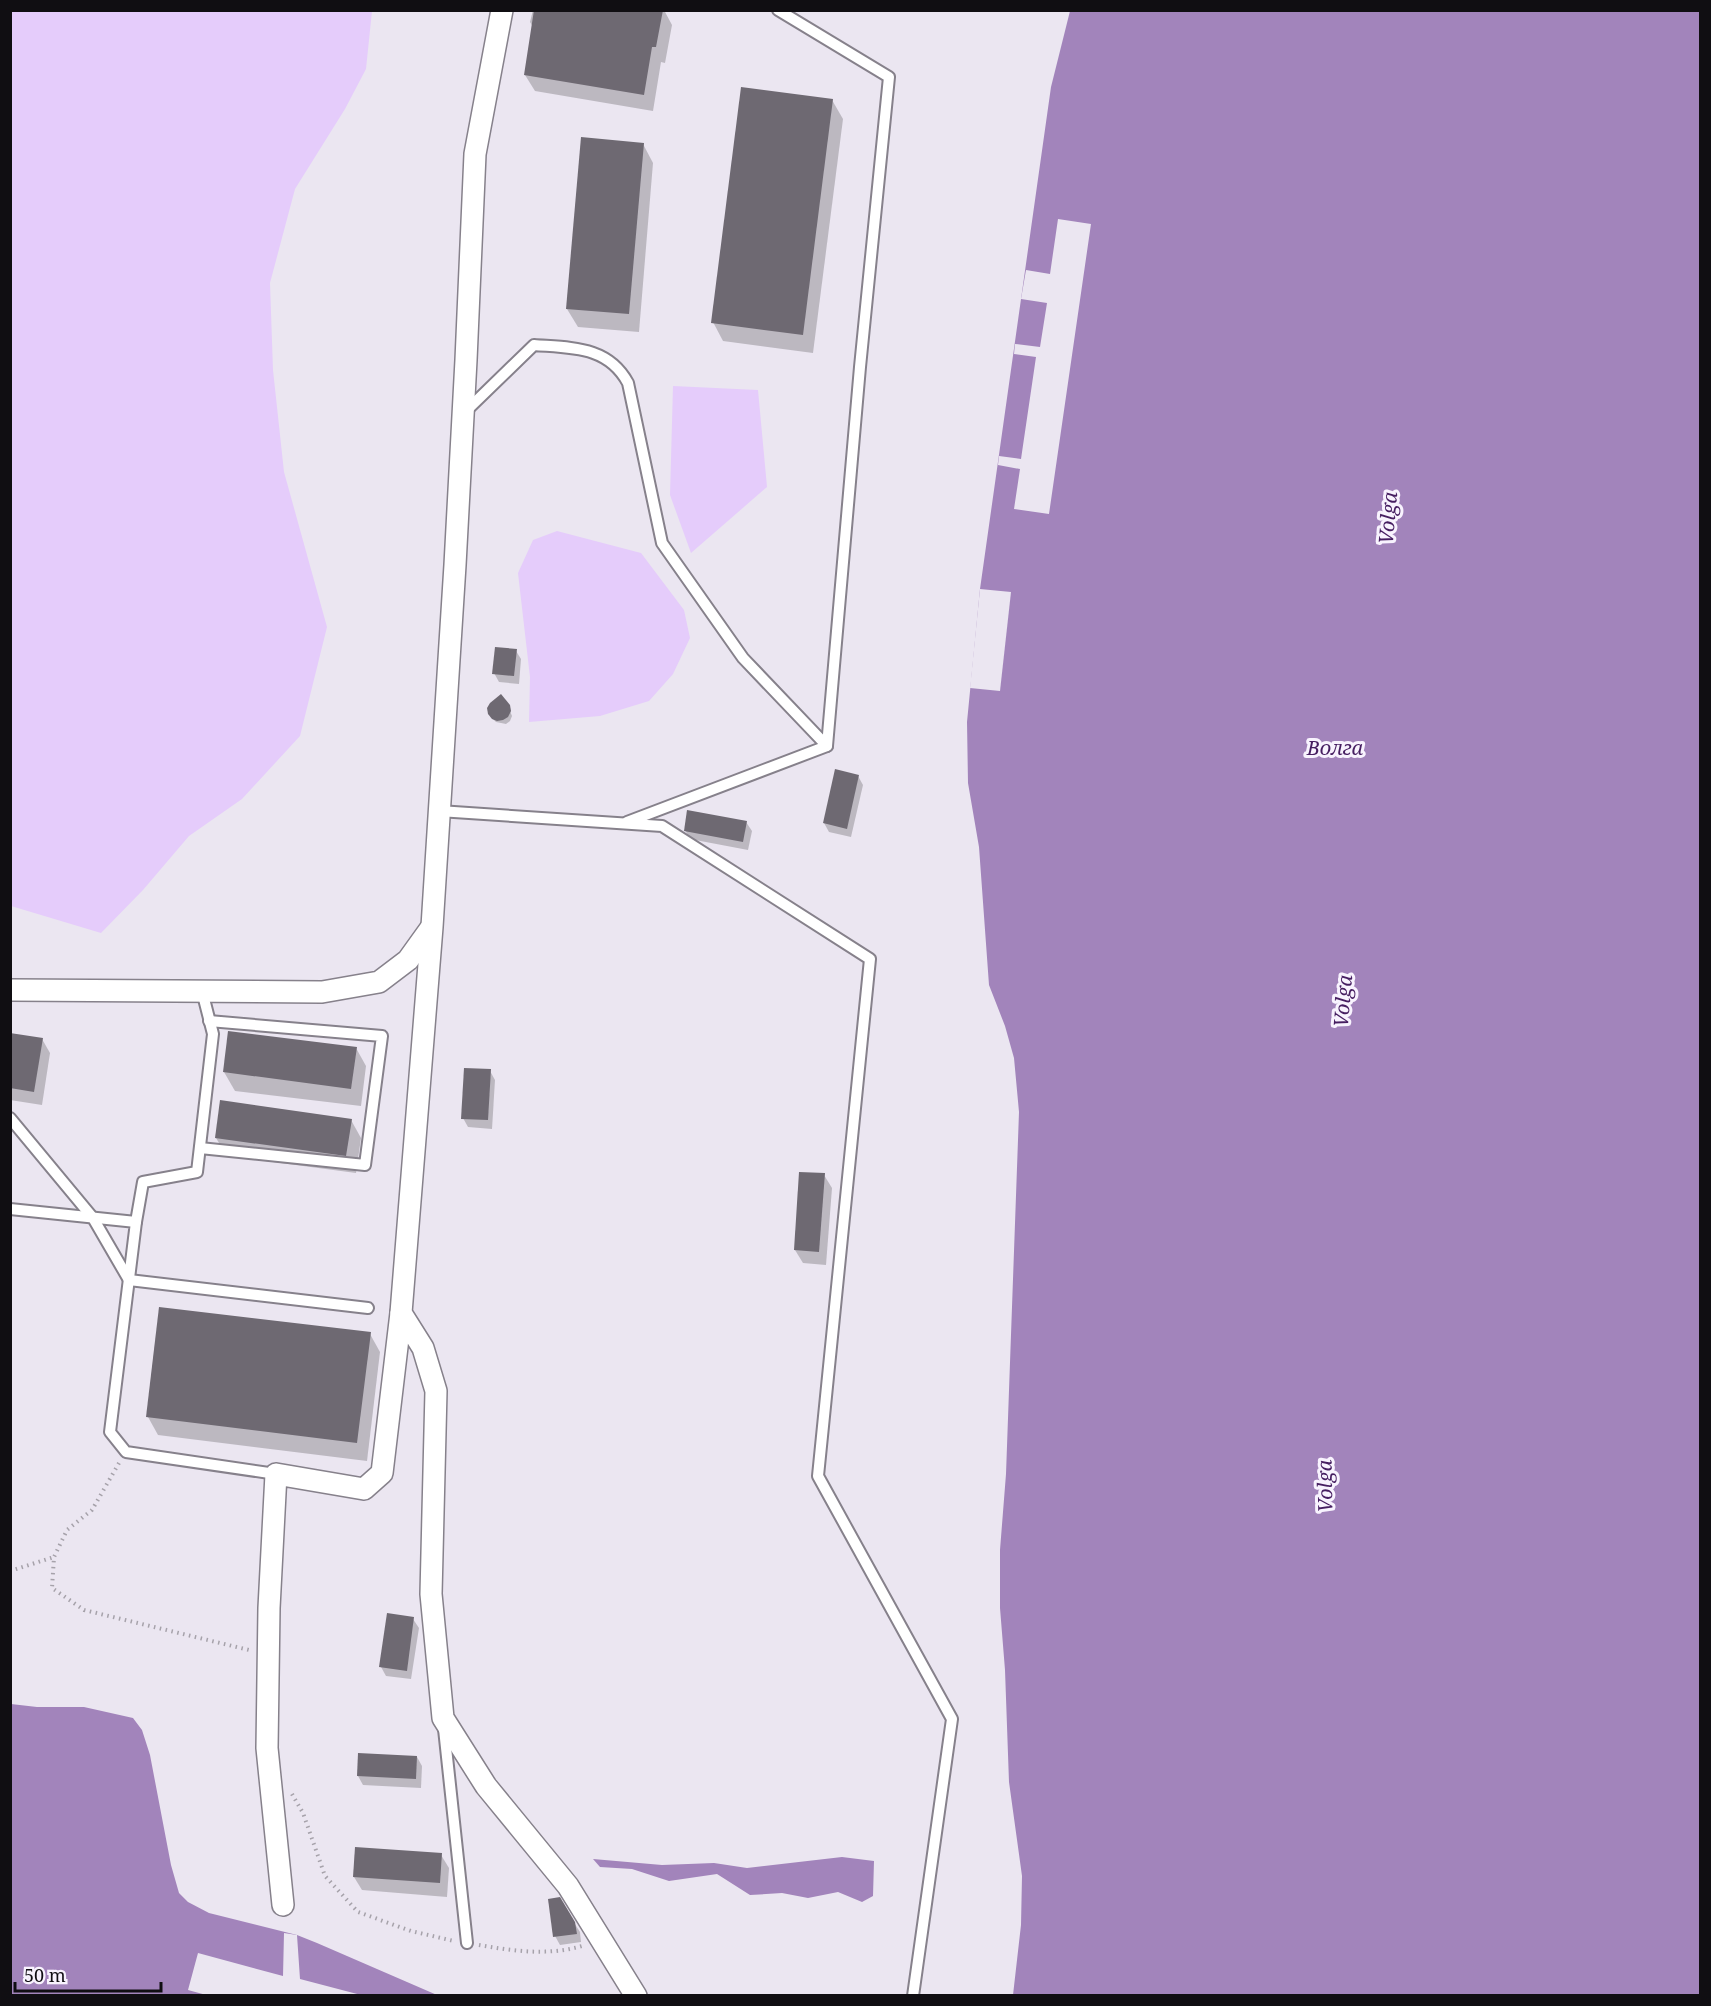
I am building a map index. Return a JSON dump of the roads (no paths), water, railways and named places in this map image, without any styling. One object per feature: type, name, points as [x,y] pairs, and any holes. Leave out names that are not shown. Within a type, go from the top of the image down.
[{"type":"street","points":[[283,1905],[267,1748],[276,1474],[364,1489],[382,1473],[401,1313],[432,927],[463,413],[474,154],[502,10]]},
{"type":"street","points":[[10,990],[322,992],[379,982],[408,960],[432,927]]},
{"type":"street","points":[[401,1313],[423,1348],[436,1391],[431,1594],[443,1718],[486,1786],[568,1886],[636,1995]]},
{"type":"lane","points":[[778,10],[889,77],[860,367],[827,746]]},
{"type":"lane","points":[[463,413],[534,345],[587,349],[620,368],[628,383],[662,543],[743,658],[827,746]]},
{"type":"lane","points":[[624,823],[827,746]]},
{"type":"lane","points":[[439,811],[662,826],[870,959],[818,1476],[952,1719],[913,1995]]},
{"type":"lane","points":[[202,992],[213,1034],[197,1172],[143,1182],[110,1432],[126,1452],[276,1474]]},
{"type":"lane","points":[[200,1148],[364,1165],[382,1036],[209,1021]]},
{"type":"lane","points":[[10,1118],[93,1218],[129,1280]]},
{"type":"lane","points":[[10,1209],[136,1222]]},
{"type":"lane","points":[[129,1280],[368,1308]]},
{"type":"lane","points":[[443,1718],[467,1943]]},
{"type":"water","name":"Волга","points":[[1070,11],[1700,11],[1700,1995],[1013,1995],[1021,1925],[1022,1876],[1009,1782],[1000,1608],[1000,1550],[1006,1474],[1019,1112],[1014,1058],[1005,1026],[989,985],[979,847],[968,783],[967,722],[980,589],[1051,87]]},
{"type":"water","points":[[11,1704],[37,1707],[84,1707],[133,1718],[142,1730],[150,1755],[171,1865],[179,1893],[188,1902],[209,1913],[297,1935],[437,1995],[11,1996]]},
{"type":"water","points":[[842,1857],[874,1861],[873,1896],[862,1902],[838,1892],[808,1898],[782,1893],[750,1895],[717,1874],[669,1881],[632,1869],[600,1867],[593,1859],[662,1865],[714,1863],[747,1868]]},
{"type":"water label","name":"Volga","points":[[1388,518]]},
{"type":"water label","name":"Volga","points":[[1343,1001]]},
{"type":"water label","name":"Volga","points":[[1325,1486]]}]
